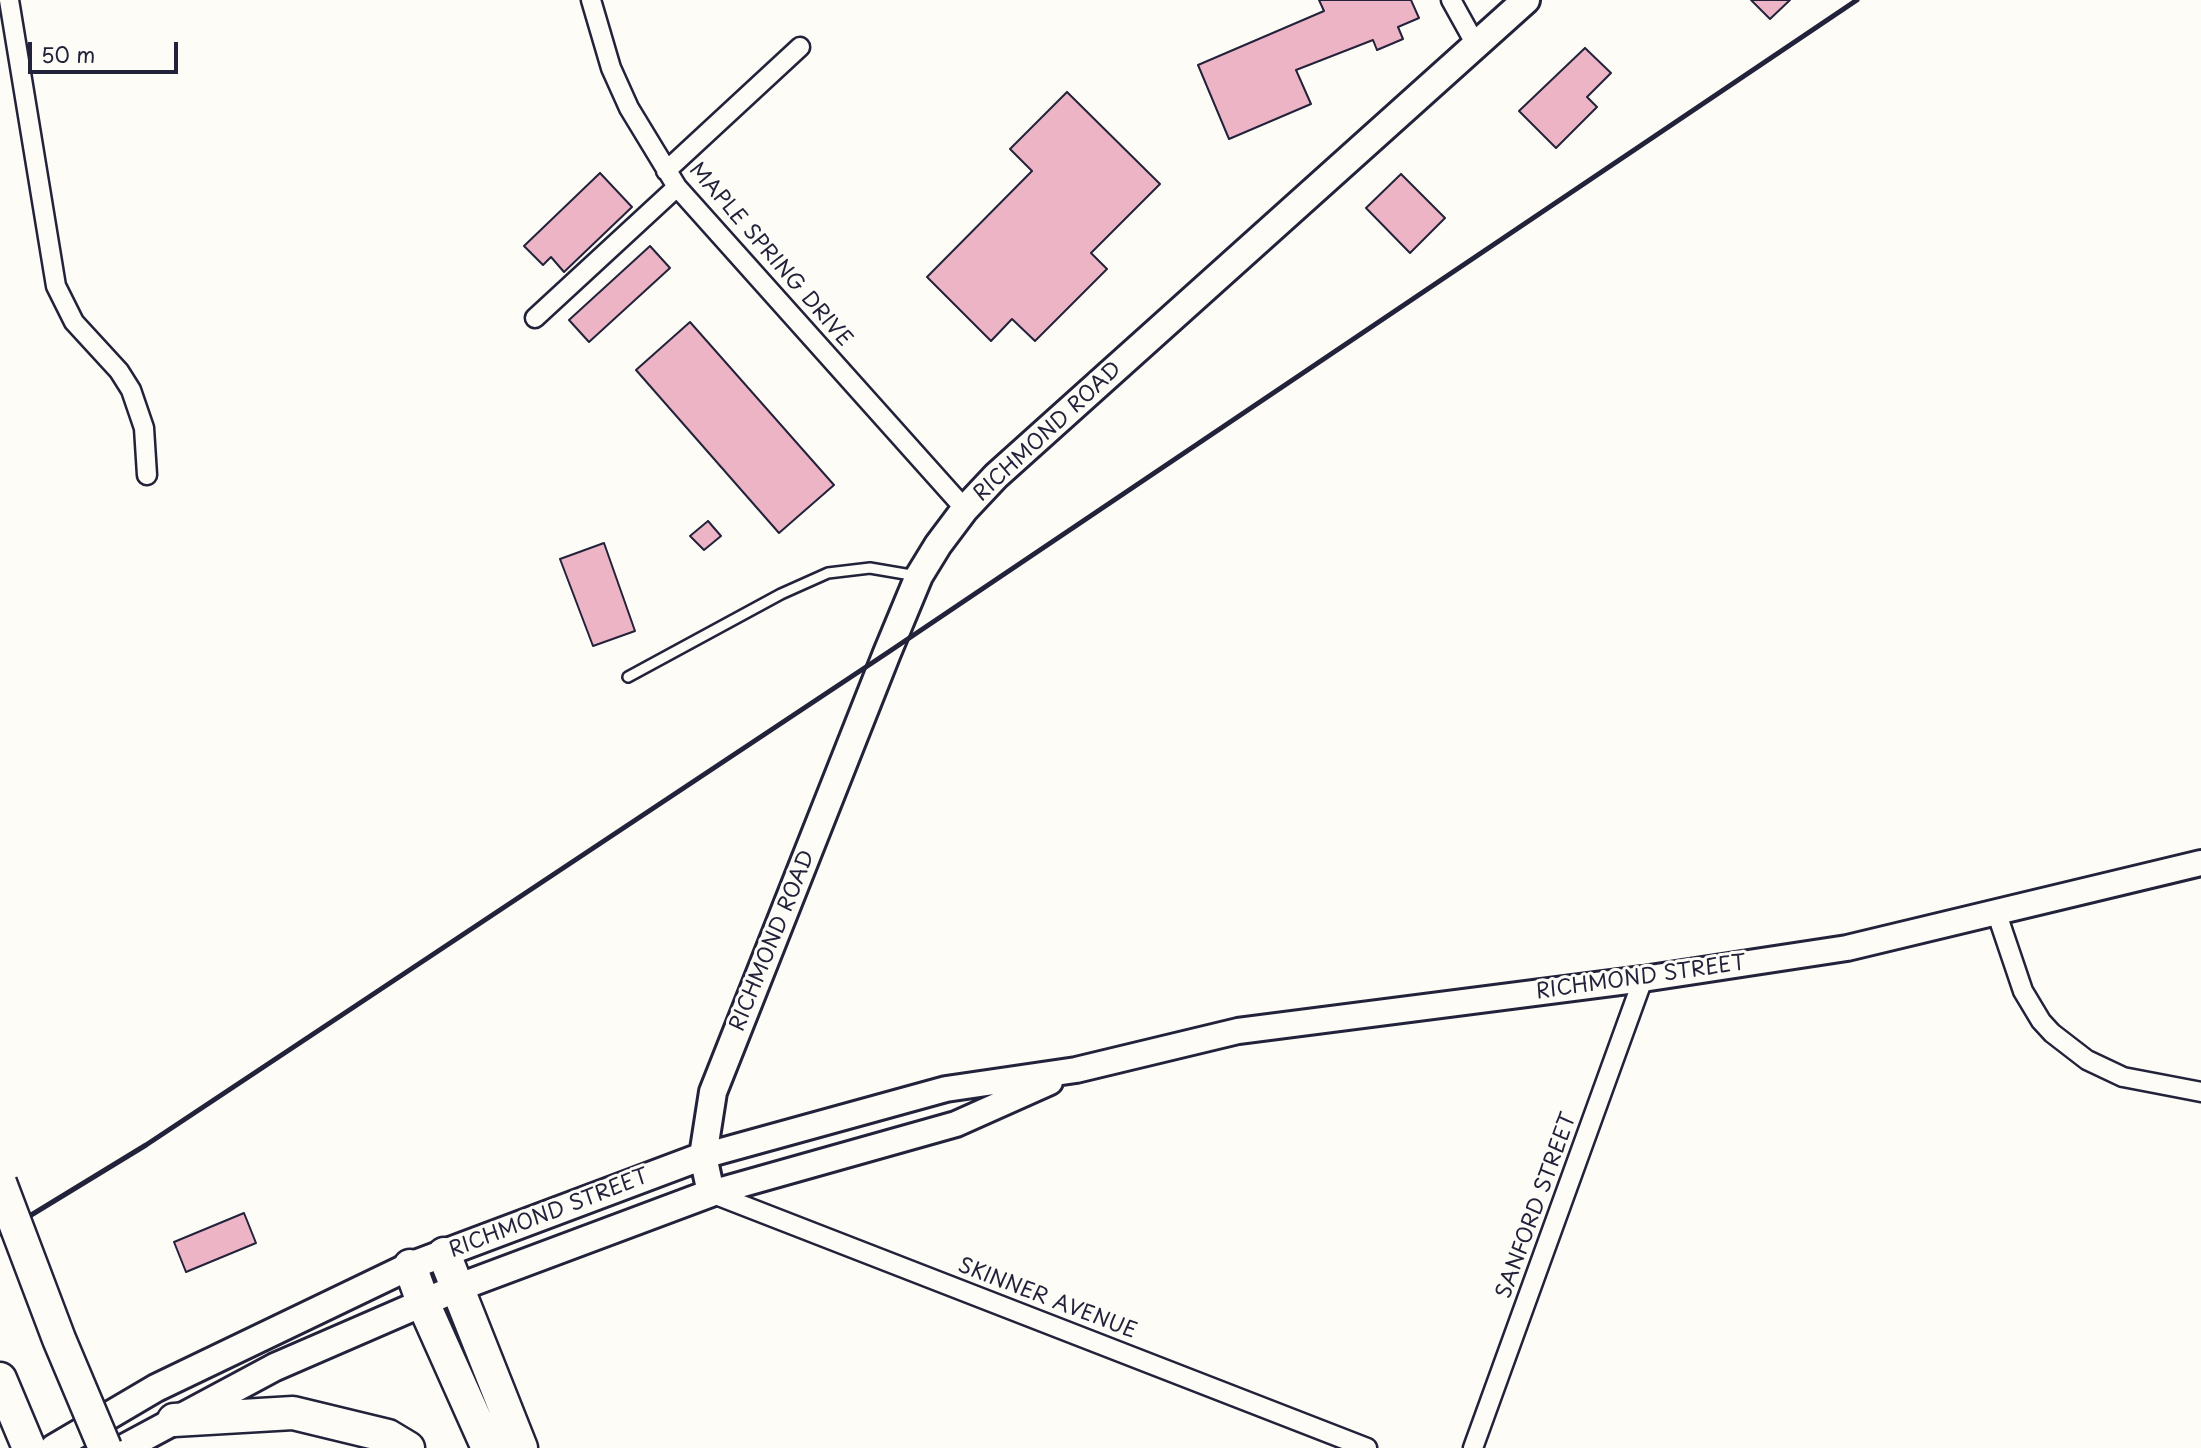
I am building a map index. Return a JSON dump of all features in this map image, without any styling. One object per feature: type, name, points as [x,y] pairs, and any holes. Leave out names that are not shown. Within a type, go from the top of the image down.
[{"type":"highway","points":[[0,1183],[59,1339],[106,1448]]},
{"type":"highway","points":[[444,1254],[521,1448]]},
{"type":"highway","points":[[410,1266],[424,1305],[488,1448]]},
{"type":"highway","points":[[0,1379],[29,1448]]},
{"type":"highway","points":[[174,1420],[293,1413],[388,1436],[408,1448]]},
{"type":"main road","name":"RICHMOND ROAD","points":[[711,1193],[703,1156],[713,1092],[919,576],[965,509],[996,476],[1526,0]]},
{"type":"main road","name":"RICHMOND STREET","points":[[54,1448],[156,1388],[410,1266],[703,1156],[946,1089],[1076,1070],[1238,1031],[1643,979],[1847,948],[2201,863]]},
{"type":"main road","name":"RICHMOND STREET","points":[[124,1448],[275,1367],[424,1305],[457,1288],[711,1193],[956,1124],[1076,1070]]},
{"type":"street","points":[[9,0],[56,286],[74,323],[119,371],[131,390],[144,428],[146,475]]},
{"type":"street","name":"MAPLE SPRING DRIVE","points":[[591,0],[611,68],[629,108],[677,187],[965,509]]},
{"type":"street","points":[[1451,0],[1476,45]]},
{"type":"street","points":[[666,171],[800,47]]},
{"type":"street","points":[[536,318],[677,187]]},
{"type":"street","points":[[1997,914],[2022,991],[2036,1014],[2053,1033],[2087,1060],[2123,1077],[2201,1092]]},
{"type":"street","name":"SANFORD STREET","points":[[1473,1448],[1643,979]]},
{"type":"street","name":"SKINNER AVENUE","points":[[711,1193],[1367,1448]]},
{"type":"lane","points":[[628,677],[780,594],[828,573],[870,568],[919,576]]},
{"type":"building","points":[[1319,0],[1411,0],[1419,18],[1398,27],[1403,39],[1377,50],[1373,40],[1296,70],[1311,104],[1229,139],[1198,65],[1324,11]]},
{"type":"building","points":[[1751,0],[1790,0],[1770,19]]},
{"type":"building","points":[[1585,48],[1611,73],[1587,97],[1597,107],[1556,148],[1519,111]]},
{"type":"building","points":[[1067,92],[1160,184],[1091,253],[1107,269],[1035,341],[1012,319],[991,341],[927,277],[1032,171],[1010,149]]},
{"type":"building","points":[[600,173],[632,207],[564,272],[551,257],[543,265],[524,246]]},
{"type":"building","points":[[1401,174],[1445,218],[1410,253],[1366,208]]},
{"type":"building","points":[[650,246],[670,268],[589,342],[569,320]]},
{"type":"building","points":[[690,322],[834,485],[779,533],[636,370]]},
{"type":"building","points":[[708,521],[721,536],[704,550],[690,536]]},
{"type":"building","points":[[604,543],[635,631],[593,646],[560,559]]},
{"type":"building","points":[[244,1213],[256,1243],[186,1272],[174,1242]]},
{"type":"railway","points":[[0,1234],[146,1145],[887,653],[1857,0]]}]
